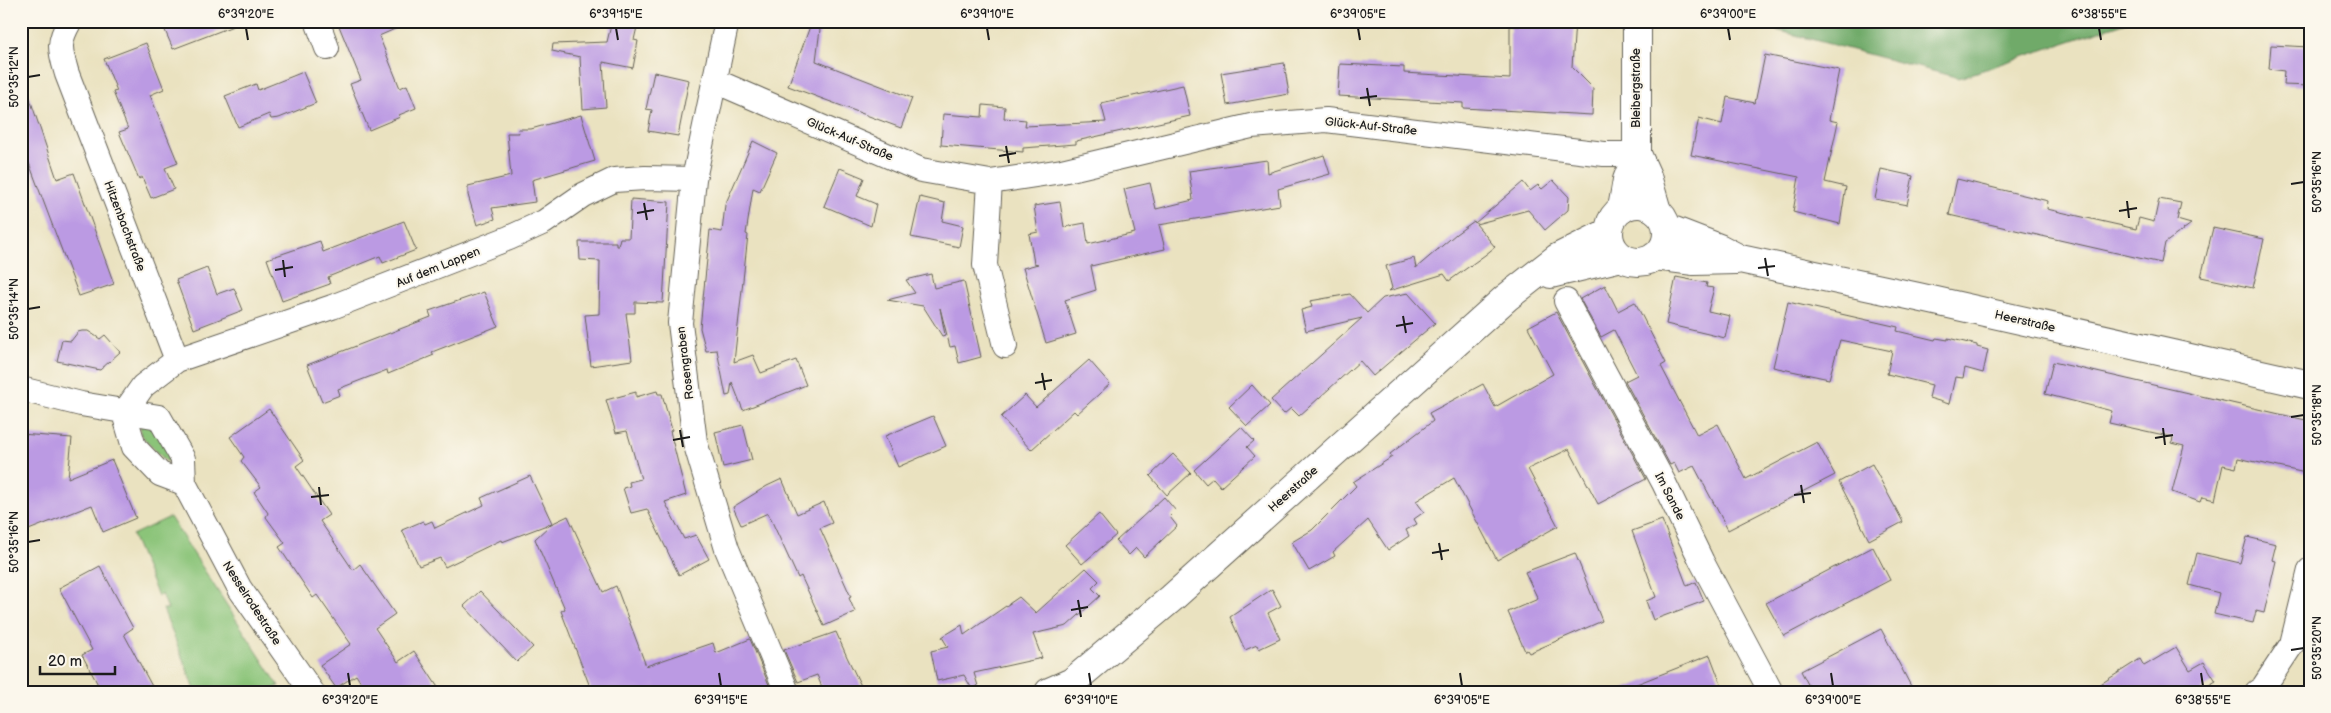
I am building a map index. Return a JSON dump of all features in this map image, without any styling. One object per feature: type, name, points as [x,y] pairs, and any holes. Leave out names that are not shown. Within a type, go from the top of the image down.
[{"type":"main road","name":"Bleibergstraße","points":[[1622,208],[1627,180],[1637,154],[1636,21]]},
{"type":"main road","name":"Bleibergstraße","points":[[1637,154],[1647,176],[1662,220]]},
{"type":"main road","points":[[1640,204],[1662,220],[1664,246],[1655,256],[1640,262],[1622,257],[1610,242],[1609,232],[1615,215],[1622,208],[1640,204]]},
{"type":"main road","name":"Heerstraße","points":[[1662,220],[1740,259],[1918,297],[2310,386]]},
{"type":"main road","name":"Heerstraße","points":[[1049,692],[1072,682],[1172,598],[1506,298],[1557,258],[1609,232]]},
{"type":"main road","name":"Heerstraße","points":[[1655,256],[1715,262],[1740,259]]},
{"type":"main road","name":"Heerstraße","points":[[1532,279],[1622,257]]},
{"type":"street","name":"Hitzenbachstraße","points":[[70,21],[62,35],[60,48],[67,74],[177,360]]},
{"type":"street","points":[[317,21],[327,48]]},
{"type":"street","name":"Rosengraben","points":[[726,21],[694,179],[680,323],[694,442],[728,548],[786,692]]},
{"type":"street","name":"Glück-Auf-Straße","points":[[715,81],[921,170],[990,182],[1062,171],[1251,126],[1326,120],[1604,154],[1637,154]]},
{"type":"street","name":"Auf dem Lappen","points":[[177,360],[332,307],[509,238],[544,222],[582,195],[614,180],[694,179]]},
{"type":"street","points":[[990,182],[985,265],[1006,346]]},
{"type":"street","name":"Im Sande","points":[[1566,301],[1664,483],[1702,562],[1771,692]]},
{"type":"street","points":[[177,360],[143,386],[124,413],[134,447],[160,474],[184,483]]},
{"type":"street","name":"Nesselrodestraße","points":[[21,389],[124,413],[159,417],[184,459],[184,483],[240,589],[312,692]]},
{"type":"street","points":[[2258,692],[2263,688],[2292,644],[2310,570]]},
{"type":"green space","points":[[1742,21],[2130,21],[1959,78]]},
{"type":"green space","points":[[150,421],[172,455],[170,460],[166,461],[140,434],[141,424]]},
{"type":"green space","points":[[170,517],[279,686],[264,692],[196,692],[163,609],[168,609],[162,594],[158,596],[132,535]]},
{"type":"building","points":[[161,21],[241,21],[241,23],[173,49]]},
{"type":"building","points":[[337,21],[413,21],[379,36],[400,88],[407,85],[416,108],[369,130],[350,84],[361,80]]},
{"type":"building","points":[[612,21],[635,21],[634,26],[637,27],[634,40],[638,41],[633,68],[603,62],[606,107],[583,109],[580,57],[552,51],[553,44],[607,42]]},
{"type":"building","points":[[812,21],[821,21],[816,61],[912,98],[901,128],[788,86]]},
{"type":"building","points":[[1520,21],[1575,21],[1572,67],[1593,88],[1592,115],[1463,108],[1463,103],[1338,96],[1340,64],[1404,67],[1404,73],[1510,79],[1510,26],[1520,26]]},
{"type":"building","points":[[146,43],[164,89],[150,95],[178,163],[165,168],[174,189],[151,198],[142,177],[139,179],[119,132],[128,129],[113,92],[117,91],[104,59]]},
{"type":"building","points":[[2271,45],[2310,47],[2310,86],[2283,85],[2284,71],[2269,69]]},
{"type":"building","points":[[1765,55],[1839,70],[1829,120],[1838,122],[1825,182],[1846,187],[1840,224],[1793,212],[1799,177],[1691,155],[1699,118],[1722,124],[1727,97],[1755,103]]},
{"type":"building","points":[[1284,63],[1289,94],[1227,105],[1221,73]]},
{"type":"building","points":[[303,72],[316,103],[279,118],[271,119],[269,114],[238,127],[225,96],[256,84],[258,90]]},
{"type":"building","points":[[654,72],[689,80],[678,136],[648,131],[652,110],[646,109]]},
{"type":"building","points":[[21,84],[25,84],[57,179],[74,173],[114,284],[79,296],[29,163],[21,166]]},
{"type":"building","points":[[1183,85],[1190,116],[1076,141],[1076,144],[1023,148],[1023,152],[941,145],[943,114],[982,117],[983,105],[1005,107],[1004,118],[1026,120],[1025,126],[1106,122],[1101,103]]},
{"type":"building","points":[[581,115],[595,161],[532,180],[535,202],[492,208],[495,219],[477,225],[468,195],[468,186],[511,176],[507,133],[519,133],[518,129],[531,129]]},
{"type":"building","points":[[753,141],[777,153],[760,191],[753,188],[746,234],[748,235],[734,362],[753,355],[761,373],[796,360],[806,385],[743,410],[732,382],[730,395],[726,396],[717,350],[706,351],[700,328],[710,230],[722,232],[725,205]]},
{"type":"building","points":[[1324,155],[1330,174],[1278,189],[1280,205],[1159,225],[1165,249],[1091,266],[1096,290],[1065,300],[1076,334],[1046,343],[1023,268],[1038,264],[1034,263],[1029,234],[1038,232],[1034,206],[1060,202],[1064,227],[1085,223],[1088,244],[1135,233],[1124,189],[1150,183],[1156,209],[1193,200],[1189,171],[1267,160],[1268,173]]},
{"type":"building","points":[[840,168],[864,178],[857,196],[876,204],[871,226],[824,206]]},
{"type":"building","points":[[1881,169],[1913,176],[1907,205],[1875,199]]},
{"type":"building","points":[[1957,179],[2048,201],[2047,209],[2136,229],[2139,218],[2154,222],[2159,199],[2181,203],[2177,220],[2191,224],[2165,243],[2161,263],[1949,215]]},
{"type":"building","points":[[1553,180],[1569,197],[1568,210],[1545,230],[1528,210],[1476,224],[1495,247],[1485,255],[1449,281],[1444,274],[1389,291],[1392,288],[1386,266],[1414,258],[1416,268],[1456,234],[1474,221],[1475,223],[1523,182],[1530,191],[1538,185],[1542,189]]},
{"type":"building","points":[[920,197],[945,203],[942,221],[963,226],[959,247],[911,237]]},
{"type":"building","points":[[631,199],[669,202],[663,303],[635,302],[635,313],[626,313],[632,360],[591,366],[585,315],[599,314],[600,261],[580,260],[579,242],[616,242],[616,246],[618,246],[620,238],[629,238]]},
{"type":"building","points":[[404,221],[416,250],[383,263],[380,256],[328,277],[330,284],[282,301],[267,259],[320,241],[323,252]]},
{"type":"building","points":[[2213,228],[2264,239],[2253,288],[2201,277]]},
{"type":"building","points":[[207,268],[217,294],[234,288],[243,310],[194,329],[176,280]]},
{"type":"building","points":[[931,274],[934,288],[964,281],[981,357],[959,363],[955,346],[950,347],[940,308],[945,335],[942,336],[923,306],[887,300],[915,293],[906,280]]},
{"type":"building","points":[[1676,277],[1707,283],[1706,287],[1714,288],[1708,311],[1730,316],[1725,338],[1666,324]]},
{"type":"building","points":[[1605,285],[1618,311],[1635,302],[1666,363],[1661,366],[1697,435],[1718,424],[1746,479],[1817,442],[1835,475],[1728,530],[1694,466],[1679,473],[1674,463],[1670,465],[1625,381],[1637,375],[1614,330],[1601,337],[1580,299]]},
{"type":"building","points":[[484,292],[498,326],[432,352],[434,355],[388,374],[387,370],[338,389],[340,395],[322,402],[307,365],[431,317],[429,311]]},
{"type":"building","points":[[1408,293],[1435,323],[1373,376],[1360,361],[1299,416],[1291,408],[1284,414],[1271,400],[1362,318],[1306,331],[1301,310],[1312,307],[1310,301],[1350,294],[1367,313],[1383,298]]},
{"type":"building","points":[[1788,302],[1898,327],[1897,331],[1935,340],[1936,338],[1948,340],[1948,338],[1977,345],[1977,347],[1988,350],[1983,373],[1965,368],[1963,378],[1955,377],[1949,404],[1929,398],[1932,385],[1887,374],[1892,351],[1840,340],[1829,379],[1773,367]]},
{"type":"building","points":[[1556,312],[1646,479],[1598,504],[1569,449],[1528,469],[1558,526],[1497,560],[1454,478],[1416,501],[1424,512],[1414,519],[1417,524],[1406,530],[1409,536],[1388,550],[1368,520],[1333,552],[1335,556],[1309,571],[1292,542],[1312,530],[1356,486],[1353,482],[1392,457],[1390,454],[1433,421],[1429,413],[1483,384],[1495,407],[1553,374],[1528,327]]},
{"type":"building","points":[[88,331],[100,339],[105,335],[120,352],[100,370],[57,361],[62,340],[71,341],[78,332]]},
{"type":"building","points":[[1089,360],[1110,384],[1077,414],[1074,411],[1031,450],[1001,417],[1025,395],[1036,407]]},
{"type":"building","points":[[2053,362],[2310,421],[2310,474],[2238,458],[2236,468],[2223,465],[2215,500],[2202,497],[2200,502],[2172,492],[2184,446],[2172,443],[2173,437],[2109,423],[2112,411],[2045,394]]},
{"type":"building","points":[[1252,385],[1270,405],[1247,426],[1229,407]]},
{"type":"building","points":[[657,391],[658,394],[662,394],[686,495],[665,502],[684,539],[696,535],[709,559],[679,575],[647,509],[631,513],[623,488],[630,486],[629,482],[641,479],[627,431],[616,433],[606,400],[636,392],[636,397]]},
{"type":"building","points":[[269,409],[304,460],[296,466],[329,515],[320,521],[353,570],[360,564],[395,614],[375,628],[398,662],[414,651],[441,692],[367,692],[356,675],[336,688],[320,665],[351,644],[317,595],[313,598],[279,547],[285,543],[266,517],[268,513],[254,492],[261,487],[241,461],[244,457],[230,437]]},
{"type":"building","points":[[933,416],[946,446],[898,467],[885,436]]},
{"type":"building","points":[[743,425],[752,460],[723,467],[715,432]]},
{"type":"building","points":[[1241,427],[1254,441],[1247,447],[1255,456],[1221,487],[1213,478],[1206,484],[1194,470]]},
{"type":"building","points":[[21,434],[72,438],[68,478],[112,460],[136,518],[103,532],[92,505],[21,533]]},
{"type":"building","points":[[1173,454],[1191,473],[1167,495],[1150,476]]},
{"type":"building","points":[[1872,464],[1903,522],[1869,540],[1839,482]]},
{"type":"building","points":[[530,476],[552,523],[502,542],[501,540],[445,567],[440,558],[419,566],[402,530],[423,521],[425,524],[432,521],[435,528],[484,505],[481,498]]},
{"type":"building","points":[[782,479],[797,514],[824,502],[832,523],[820,528],[851,597],[849,598],[855,612],[824,626],[801,576],[798,578],[768,513],[741,525],[733,507]]},
{"type":"building","points":[[1164,497],[1176,511],[1170,517],[1177,526],[1144,557],[1136,548],[1129,555],[1116,541]]},
{"type":"building","points":[[1099,514],[1116,535],[1082,564],[1065,545]]},
{"type":"building","points":[[568,516],[603,592],[616,586],[646,666],[713,643],[716,653],[750,639],[772,692],[592,692],[561,611],[565,609],[535,539],[551,524]]},
{"type":"building","points":[[1662,520],[1687,586],[1696,582],[1704,601],[1653,620],[1646,601],[1656,597],[1632,531]]},
{"type":"building","points":[[2247,537],[2276,544],[2272,560],[2276,561],[2264,613],[2256,611],[2253,623],[2214,614],[2219,593],[2189,585],[2197,553],[2240,563]]},
{"type":"building","points":[[1873,547],[1890,580],[1784,636],[1766,603]]},
{"type":"building","points":[[1575,553],[1602,621],[1529,653],[1527,650],[1525,651],[1508,612],[1538,599],[1525,572]]},
{"type":"building","points":[[100,566],[133,628],[124,634],[155,692],[102,692],[82,655],[92,650],[59,588]]},
{"type":"building","points":[[1086,568],[1099,581],[1092,588],[1100,596],[1067,626],[1033,634],[1042,658],[974,673],[978,686],[972,689],[964,675],[937,681],[931,651],[948,647],[942,637],[962,625],[964,635],[1019,597],[1036,613]]},
{"type":"building","points":[[1272,589],[1281,606],[1268,613],[1280,639],[1259,649],[1257,645],[1245,650],[1230,617]]},
{"type":"building","points":[[480,591],[533,647],[517,662],[464,606]]},
{"type":"building","points":[[1881,629],[1914,692],[1812,692],[1801,671]]},
{"type":"building","points":[[836,632],[864,692],[824,692],[817,675],[798,682],[784,650]]},
{"type":"building","points":[[2176,647],[2190,670],[2204,662],[2216,681],[2202,689],[2204,692],[2088,692],[2140,659],[2144,666]]},
{"type":"building","points":[[1710,655],[1724,692],[1619,692],[1619,691]]}]
